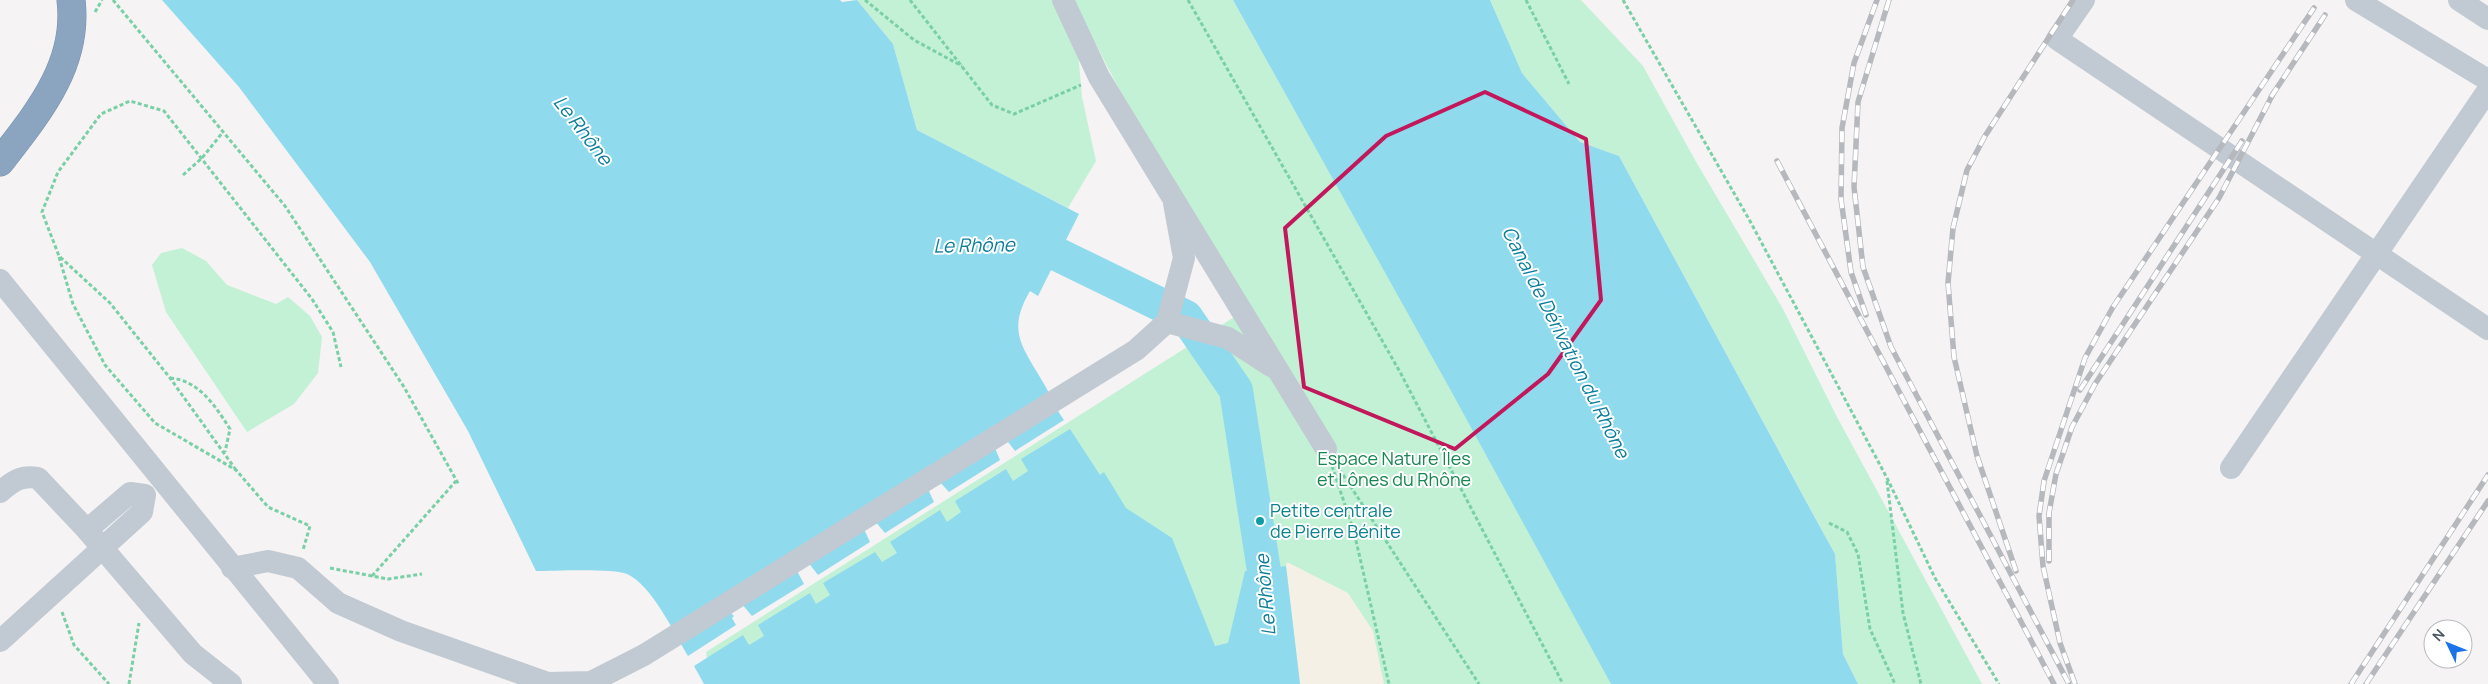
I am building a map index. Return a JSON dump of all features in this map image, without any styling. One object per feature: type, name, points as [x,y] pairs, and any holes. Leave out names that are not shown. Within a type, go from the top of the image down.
[{"type":"highway","points":[[0,162],[32,120],[62,72],[71,40],[71,0]]},
{"type":"street","points":[[1063,0],[1099,77],[1174,203],[1326,449]]},
{"type":"street","points":[[2084,0],[2057,39],[2488,330]]},
{"type":"street","points":[[2356,0],[2488,80]]},
{"type":"street","points":[[2458,0],[2488,19]]},
{"type":"street","points":[[2231,468],[2488,90]]},
{"type":"street","points":[[232,568],[268,561],[298,568],[338,603],[401,631],[548,683],[591,682],[644,655],[1136,350],[1167,322],[1184,258],[1174,203]]},
{"type":"street","points":[[0,280],[54,344],[326,683]]},
{"type":"street","points":[[0,301],[54,344]]},
{"type":"street","points":[[1167,322],[1228,338],[1276,370]]},
{"type":"street","points":[[0,492],[15,479],[27,476],[38,478],[87,530],[193,654],[231,684]]},
{"type":"street","points":[[0,641],[142,512],[145,495],[162,480]]},
{"type":"street","points":[[87,530],[130,493],[145,495]]},
{"type":"path","points":[[113,0],[285,206],[404,387],[459,485]]},
{"type":"path","points":[[865,0],[914,40],[965,68]]},
{"type":"path","points":[[910,0],[992,105],[1014,114],[1099,77]]},
{"type":"path","points":[[1188,0],[1400,372],[1563,684]]},
{"type":"path","points":[[1526,0],[1569,84]]},
{"type":"path","points":[[1623,0],[1750,221],[1887,478],[1935,578],[1999,684]]},
{"type":"path","points":[[236,470],[155,423],[105,365],[73,304],[59,256],[42,212],[58,172],[100,114],[130,101],[164,111],[312,299],[333,332],[341,368]]},
{"type":"path","points":[[183,175],[202,158],[223,132]]},
{"type":"path","points":[[59,256],[110,303],[170,378],[236,470],[268,506],[310,526],[298,568],[326,567],[388,579],[422,574]]},
{"type":"path","points":[[170,378],[181,379],[212,401],[230,429],[225,453]]},
{"type":"path","points":[[1326,449],[1354,532],[1389,684]]},
{"type":"path","points":[[1326,449],[1479,684]]},
{"type":"path","points":[[1887,478],[1904,613],[1921,684]]},
{"type":"path","points":[[372,576],[456,480]]},
{"type":"path","points":[[1829,523],[1847,532],[1858,554],[1870,629],[1895,684]]},
{"type":"path","points":[[55,592],[74,645],[109,684]]},
{"type":"path","points":[[129,684],[143,597]]},
{"type":"highlighted area","points":[[1485,92],[1586,139],[1601,300],[1548,374],[1455,449],[1304,387],[1285,228],[1386,136]]},
{"type":"green space","points":[[857,0],[1052,0],[1078,52],[1082,97],[1096,161],[1068,208],[917,130],[893,44]]},
{"type":"green space","name":"Espace Nature Îles et Lônes du Rhône","points":[[1073,0],[1233,0],[1364,234],[1756,684],[711,684],[706,652],[1250,307],[1119,89]]},
{"type":"green space","points":[[1490,0],[1581,0],[1643,66],[1695,160],[1783,309],[1837,417],[1982,684],[1858,684],[1843,654],[1835,554],[1619,156],[1580,142],[1522,73]]},
{"type":"green space","points":[[182,248],[206,261],[227,285],[276,304],[288,297],[310,316],[322,337],[318,373],[294,404],[247,432],[166,312],[152,265],[161,253]]},
{"type":"sand","points":[[1287,562],[1348,593],[1373,631],[1384,684],[1300,684]]},
{"type":"water","points":[[162,0],[840,0],[842,2],[857,0],[893,44],[917,130],[1079,214],[1038,296],[1030,291],[1023,305],[1018,329],[1024,349],[1064,420],[1015,451],[1005,438],[994,446],[1000,460],[949,492],[938,480],[927,487],[934,502],[885,533],[874,520],[863,527],[870,542],[818,575],[808,562],[796,569],[804,584],[752,616],[741,603],[729,611],[734,616],[732,618],[736,625],[688,656],[654,599],[645,588],[627,574],[597,570],[536,571],[468,431],[370,262],[239,87]]},
{"type":"water","name":"Canal de Dérivation du Rhône","points":[[1233,0],[1490,0],[1522,73],[1580,142],[1619,156],[1835,554],[1843,654],[1858,684],[1611,684],[1450,389]]},
{"type":"water","points":[[1070,429],[1100,475],[1104,472],[1126,508],[1172,538],[1215,646],[1228,643],[1245,571],[1286,566],[1300,684],[704,684],[694,666],[743,635],[749,645],[764,636],[758,625],[810,593],[816,604],[830,595],[823,583],[875,552],[882,562],[897,553],[890,542],[940,510],[947,522],[961,512],[955,501],[1006,469],[1013,481],[1028,471],[1021,459]]},
{"type":"waterway","name":"Le Rhône","points":[[1015,244],[1036,244],[1186,317],[1236,390],[1269,603],[1269,684]]},
{"type":"railway","points":[[1866,315],[1851,272],[1841,199],[1842,128],[1854,63],[1877,0]]},
{"type":"railway","points":[[1889,0],[1858,102],[1854,187],[1863,267],[1891,347],[2069,684]]},
{"type":"railway","points":[[2016,571],[1977,456],[1954,357],[1948,283],[1953,228],[1967,170],[1985,136],[2073,0]]},
{"type":"railway","points":[[2075,684],[2060,643],[2043,566],[2039,516],[2044,481],[2085,358],[2113,307],[2314,8]]},
{"type":"railway","points":[[2271,97],[2325,15]]},
{"type":"railway","points":[[2049,561],[2049,513],[2056,474],[2072,427],[2095,384],[2219,198],[2274,92]]},
{"type":"railway","points":[[2080,390],[2242,141]]},
{"type":"railway","points":[[1777,161],[2054,684]]},
{"type":"railway","points":[[2351,684],[2488,475]]},
{"type":"railway","points":[[2366,684],[2488,501]]},
{"type":"place","name":"Petite centrale de Pierre Bénite","points":[[1260,521]]}]
